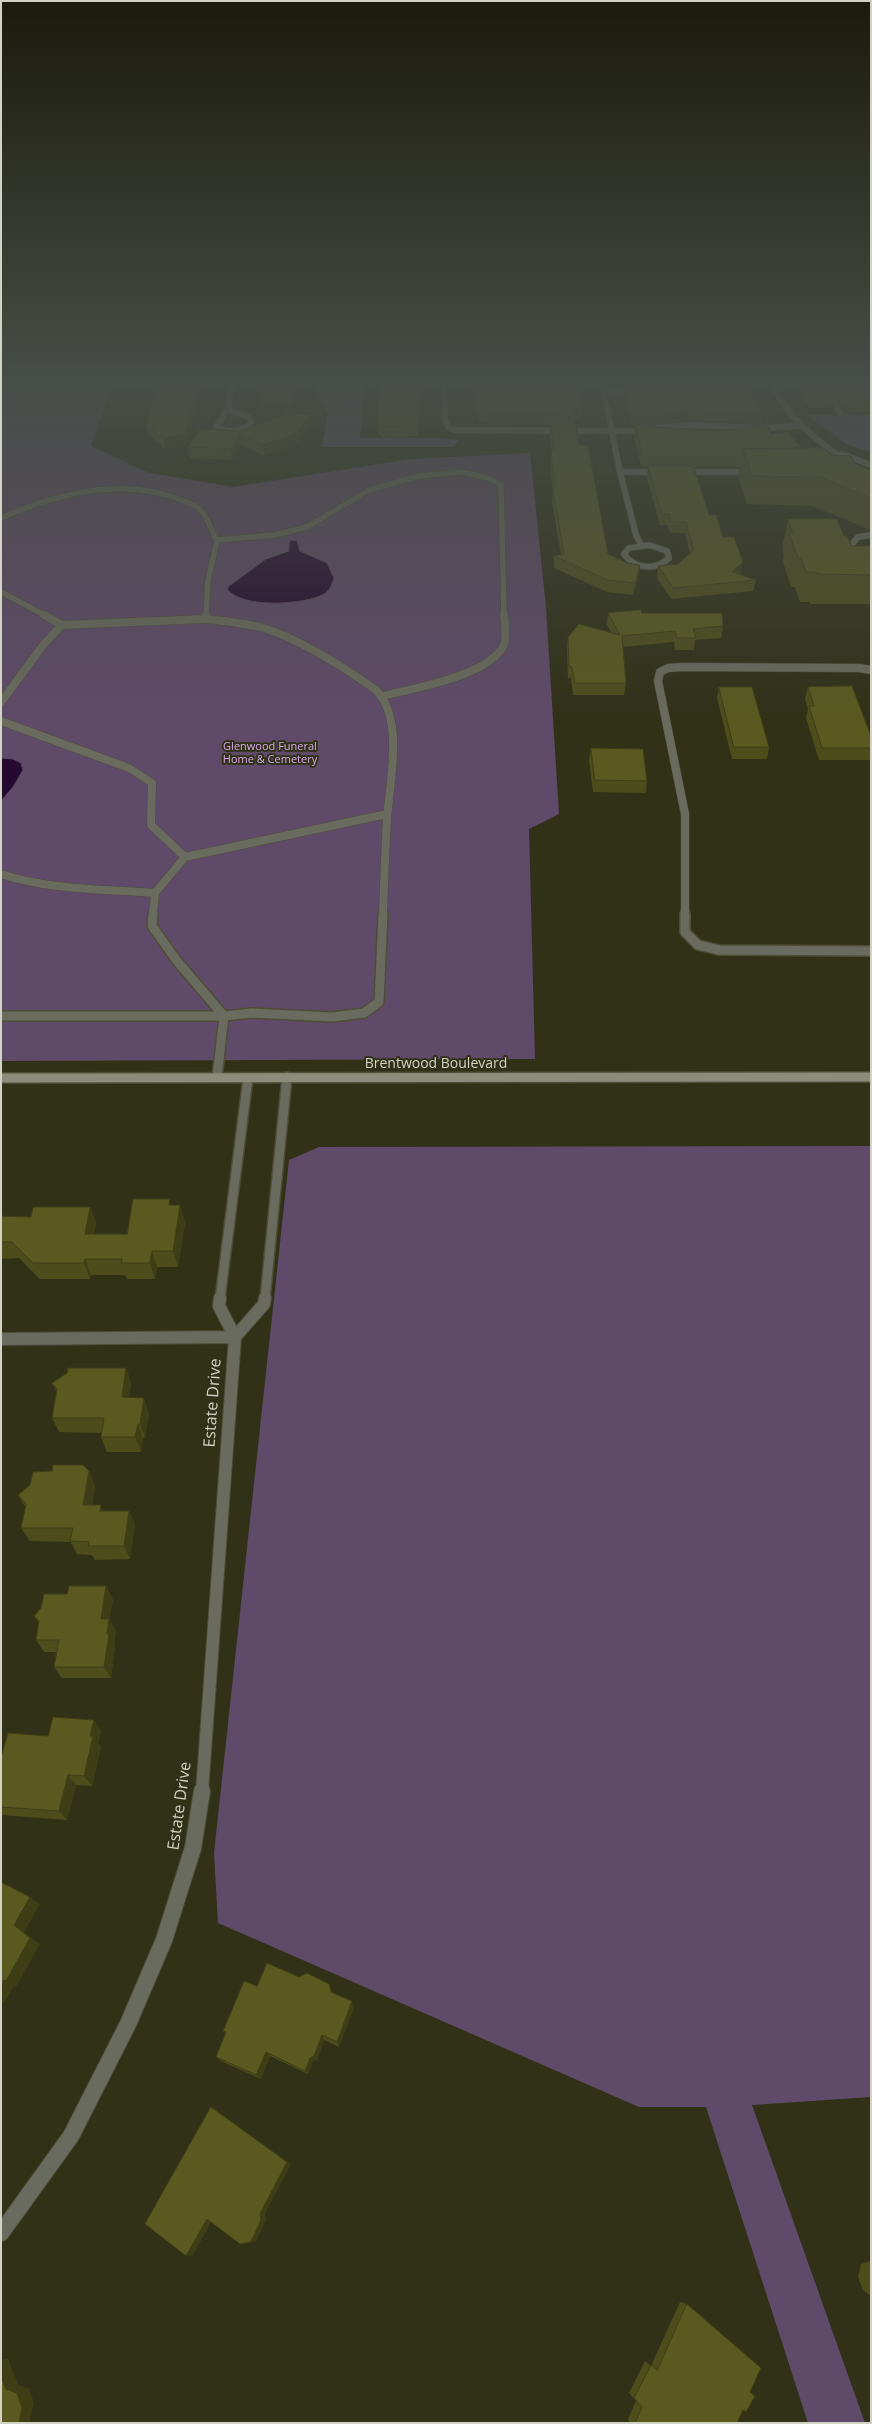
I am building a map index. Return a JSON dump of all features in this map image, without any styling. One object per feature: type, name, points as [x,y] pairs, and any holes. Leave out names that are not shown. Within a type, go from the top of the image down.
[{"type":"street","points":[[1,517],[28,507],[70,496]]},
{"type":"street","points":[[170,496],[200,509],[216,540],[208,580],[206,619]]},
{"type":"street","points":[[216,540],[247,538],[309,526],[356,496]]},
{"type":"street","points":[[383,696],[461,675],[497,657],[505,643],[502,496]]},
{"type":"street","points":[[626,496],[636,535],[642,545]]},
{"type":"street","points":[[871,535],[858,536],[852,541],[850,547],[856,558],[871,564]]},
{"type":"street","points":[[642,545],[662,548],[667,551],[669,558],[662,564],[649,566],[634,564],[625,558],[624,554],[629,548],[642,545]]},
{"type":"street","points":[[1,592],[62,625],[206,619],[238,623],[268,630],[343,668],[383,696],[391,726],[392,767],[387,814],[379,1002],[364,1013],[332,1017],[252,1013],[224,1016],[1,1016]]},
{"type":"street","points":[[1,702],[44,644],[62,625]]},
{"type":"street","points":[[871,670],[859,668],[683,667],[668,668],[660,672],[658,681],[685,814],[685,932],[698,945],[719,950],[871,951]]},
{"type":"street","points":[[1,721],[129,768],[152,784],[152,825],[185,857]]},
{"type":"street","points":[[217,1077],[224,1016],[177,961],[152,926],[155,893],[185,857],[387,814]]},
{"type":"street","points":[[1,874],[12,879],[55,885],[155,893]]},
{"type":"street","points":[[1,1339],[235,1337],[264,1304],[287,1077]]},
{"type":"street","name":"Brentwood Boulevard","points":[[1,1078],[871,1077]]},
{"type":"street","points":[[235,1337],[219,1306],[248,1078]]},
{"type":"street","name":"Estate Drive","points":[[1,2233],[71,2136],[115,2050],[164,1940],[194,1848],[200,1807],[235,1337]]},
{"type":"green space","name":"Glenwood Funeral Home & Cemetery","points":[[1,496],[534,496],[546,608],[559,814],[529,829],[535,1059],[1,1061]]},
{"type":"green space","points":[[871,1146],[871,2097],[752,2105],[865,2423],[808,2423],[706,2107],[639,2107],[218,1923],[214,1853],[289,1160],[319,1147]]},
{"type":"shaded area","points":[[292,540],[297,541],[300,551],[327,563],[334,578],[324,594],[303,601],[274,603],[245,600],[227,589],[266,559],[289,551],[289,542]]},
{"type":"shaded area","points":[[1,758],[13,759],[21,763],[23,770],[13,787],[1,801]]},
{"type":"building","points":[[554,496],[597,496],[608,554],[627,563],[640,565],[635,583],[608,580],[554,556],[564,554]]},
{"type":"building","points":[[657,496],[703,496],[709,515],[716,515],[723,537],[734,537],[743,562],[732,572],[756,580],[673,588],[658,566],[678,564],[694,550],[686,522],[671,522],[669,514],[662,514]]},
{"type":"building","points":[[788,519],[837,519],[844,536],[847,536],[851,546],[871,546],[871,575],[806,572],[801,558],[798,558],[789,533],[792,533]]},
{"type":"building","points":[[641,610],[642,613],[722,613],[723,626],[693,629],[696,638],[677,638],[675,631],[622,636],[626,683],[575,683],[572,667],[569,666],[568,637],[579,624],[620,635],[608,613]]},
{"type":"building","points":[[852,686],[871,736],[871,748],[822,748],[809,706],[814,706],[808,687]]},
{"type":"building","points":[[719,687],[752,687],[769,747],[734,747]]},
{"type":"building","points":[[591,748],[643,749],[647,781],[595,780]]},
{"type":"building","points":[[133,1199],[170,1199],[169,1205],[180,1205],[173,1251],[152,1251],[150,1263],[121,1263],[122,1259],[85,1259],[84,1263],[33,1263],[12,1242],[1,1242],[1,1216],[31,1217],[33,1207],[90,1207],[85,1234],[127,1234]]},
{"type":"building","points":[[68,1368],[126,1368],[122,1397],[144,1398],[140,1424],[138,1424],[135,1437],[101,1437],[104,1418],[52,1418],[57,1389],[52,1383],[67,1373]]},
{"type":"building","points":[[53,1465],[83,1465],[89,1471],[83,1505],[101,1505],[100,1511],[129,1511],[124,1546],[88,1546],[89,1542],[70,1541],[73,1528],[21,1528],[26,1504],[18,1495],[30,1485],[33,1472],[52,1471]]},
{"type":"building","points":[[69,1586],[106,1586],[101,1619],[109,1619],[107,1634],[109,1634],[104,1667],[54,1667],[59,1640],[36,1640],[39,1621],[34,1616],[41,1608],[44,1594],[67,1594]]},
{"type":"building","points":[[53,1717],[94,1720],[90,1736],[93,1736],[84,1776],[68,1775],[59,1811],[1,1807],[1,1757],[8,1733],[48,1736]]},
{"type":"building","points":[[1,1882],[30,1897],[14,1925],[30,1938],[6,1981],[4,1980],[1,1984]]},
{"type":"building","points":[[267,1963],[299,1977],[307,1973],[329,1984],[331,1992],[352,2001],[337,2042],[322,2035],[314,2056],[310,2058],[305,2071],[266,2052],[256,2075],[216,2057],[226,2032],[223,2031],[244,1981],[257,1986]]},
{"type":"building","points":[[211,2107],[287,2162],[260,2214],[261,2220],[251,2242],[240,2244],[207,2219],[186,2256],[145,2224]]},
{"type":"building","points":[[687,2304],[761,2368],[750,2392],[755,2396],[746,2412],[743,2410],[737,2423],[635,2423],[642,2407],[634,2398],[651,2365],[657,2370]]},
{"type":"building","points":[[1,2377],[6,2389],[17,2393],[22,2408],[19,2423],[1,2423]]}]
